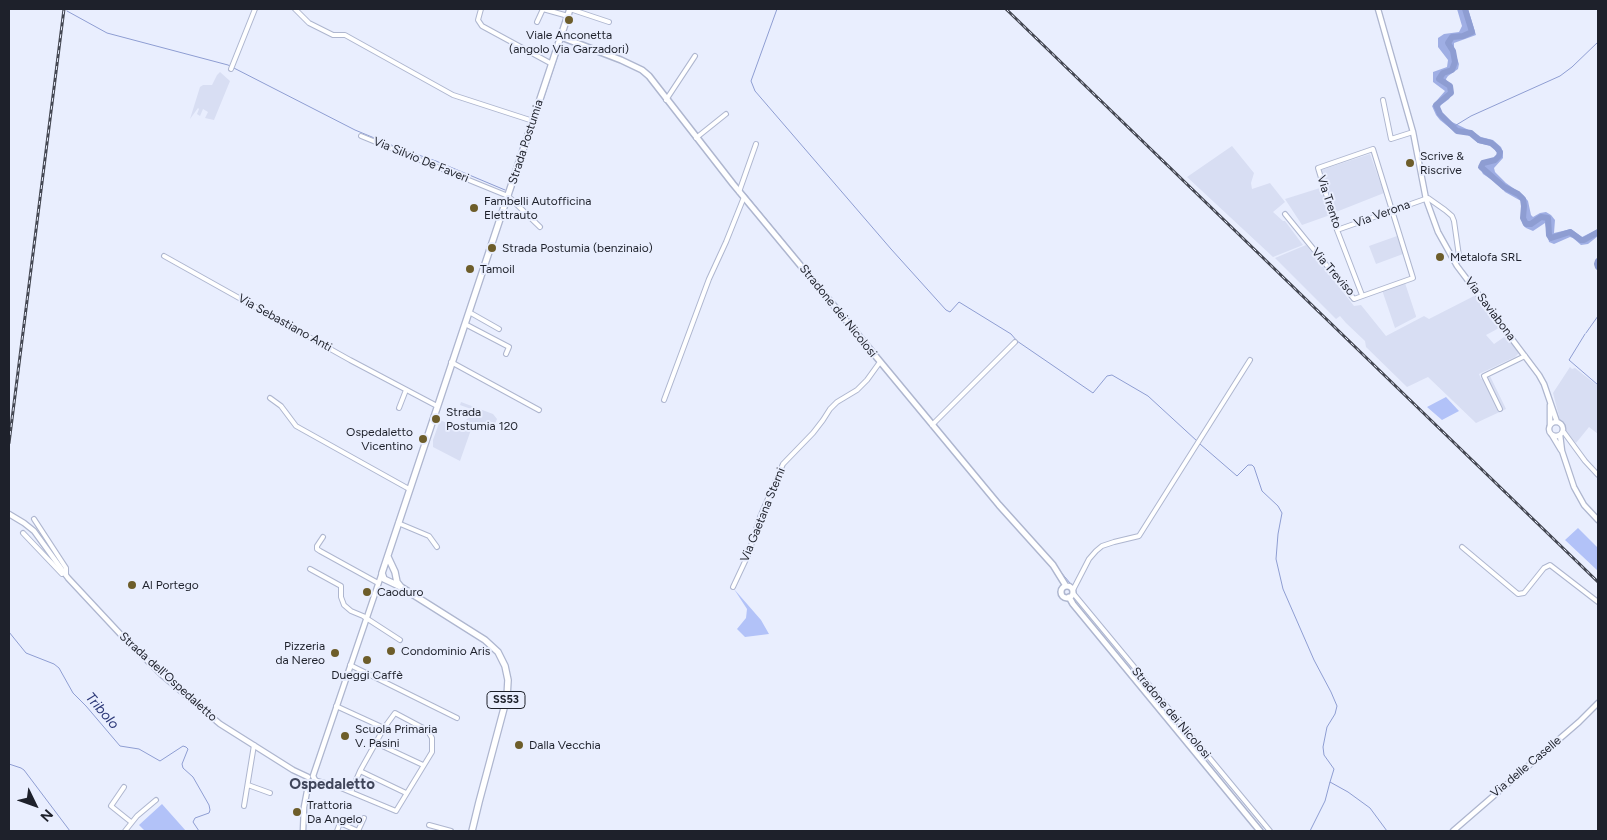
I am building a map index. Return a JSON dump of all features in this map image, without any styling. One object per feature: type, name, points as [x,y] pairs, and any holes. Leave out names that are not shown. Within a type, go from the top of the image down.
[{"type":"main road","name":"Strada Postumia","points":[[382,571],[570,11]]},
{"type":"main road","name":"Stradone dei Nicolosi","points":[[561,37],[642,70],[655,83],[666,100],[739,192],[999,505],[1053,565],[1066,586],[1071,587],[1073,604],[1260,831]]},
{"type":"main road","points":[[388,555],[393,569],[395,576],[392,580],[383,578],[382,571],[388,567],[393,569]]},
{"type":"main road","name":"SS53","points":[[395,576],[401,587]]},
{"type":"main road","name":"SS53","points":[[387,580],[487,641],[505,666],[508,682],[507,697],[471,831]]},
{"type":"main road","name":"Stradone dei Nicolosi","points":[[1066,586],[1062,589],[1061,593],[1065,597],[1071,594]]},
{"type":"street","points":[[231,69],[254,9]]},
{"type":"street","points":[[295,9],[306,21],[316,27],[334,35],[345,35],[453,95],[533,121]]},
{"type":"street","points":[[481,9],[478,20],[482,26],[552,64]]},
{"type":"street","points":[[537,22],[543,9],[570,11],[609,22]]},
{"type":"street","name":"Via Saviabona","points":[[1378,9],[1413,132],[1426,198],[1438,232],[1455,262],[1544,384],[1557,422]]},
{"type":"street","points":[[666,100],[695,56]]},
{"type":"street","points":[[1383,100],[1391,138],[1413,132]]},
{"type":"street","points":[[696,138],[726,114]]},
{"type":"street","name":"Via Silvio De Faveri","points":[[361,136],[508,196]]},
{"type":"street","points":[[739,192],[756,144]]},
{"type":"street","name":"Via Trento","points":[[1362,295],[1337,230],[1318,168],[1373,149],[1392,211]]},
{"type":"street","points":[[508,196],[540,227]]},
{"type":"street","points":[[664,400],[709,279],[744,197]]},
{"type":"street","points":[[1426,198],[1435,202],[1452,216],[1459,256],[1455,262]]},
{"type":"street","name":"Via Verona","points":[[1337,230],[1426,198]]},
{"type":"street","name":"Via Treviso","points":[[1285,214],[1354,299],[1414,278],[1392,211]]},
{"type":"street","name":"Via Sebastiano Anti","points":[[164,256],[437,406]]},
{"type":"street","points":[[469,312],[498,329]]},
{"type":"street","points":[[465,324],[509,347],[506,354]]},
{"type":"street","points":[[932,425],[1015,342]]},
{"type":"street","points":[[1500,409],[1484,376],[1525,356]]},
{"type":"street","points":[[1071,594],[1096,551],[1102,546],[1139,536],[1250,360]]},
{"type":"street","points":[[452,362],[539,410]]},
{"type":"street","name":"Via Gaetana Sterni","points":[[733,587],[748,555],[760,517],[783,464],[813,433],[830,409],[837,402],[857,390],[880,362]]},
{"type":"street","points":[[399,408],[406,390]]},
{"type":"street","points":[[270,398],[281,406],[296,426],[409,489]]},
{"type":"street","points":[[1550,401],[1550,425],[1548,430],[1562,451],[1574,487],[1584,505],[1598,520]]},
{"type":"street","points":[[1550,425],[1554,422],[1562,424],[1562,451]]},
{"type":"street","points":[[1552,436],[1562,433]]},
{"type":"street","points":[[1562,433],[1598,475]]},
{"type":"street","name":"Strada dell'Ospedaletto","points":[[10,515],[34,531],[65,574],[124,638],[162,675],[220,724],[293,770],[311,779]]},
{"type":"street","name":"Strada dell'Ospedaletto","points":[[34,519],[66,568],[65,574]]},
{"type":"street","points":[[398,523],[429,536],[437,547]]},
{"type":"street","name":"Strada dell'Ospedaletto","points":[[23,533],[62,574],[65,574]]},
{"type":"street","points":[[323,537],[317,549],[378,584],[387,580]]},
{"type":"street","points":[[1462,546],[1518,594],[1524,593],[1544,568],[1550,565],[1598,602]]},
{"type":"street","points":[[310,569],[341,586],[341,597],[344,605],[400,640]]},
{"type":"street","name":"Strada Postumia","points":[[303,831],[304,807],[311,779],[382,571]]},
{"type":"street","name":"Stradone dei Nicolosi","points":[[1071,594],[1270,831]]},
{"type":"street","points":[[350,665],[457,718]]},
{"type":"street","name":"Via delle Caselle","points":[[1453,831],[1579,722],[1598,703]]},
{"type":"street","points":[[336,706],[384,728]]},
{"type":"street","points":[[311,779],[352,792],[395,811],[432,752],[432,738],[425,729],[395,713],[384,728],[360,771],[352,792]]},
{"type":"street","points":[[376,743],[423,766]]},
{"type":"street","points":[[244,806],[254,745]]},
{"type":"street","points":[[360,771],[406,793]]},
{"type":"street","points":[[248,785],[270,793]]},
{"type":"street","points":[[124,787],[111,806],[131,822]]},
{"type":"street","points":[[125,831],[131,822],[156,800]]},
{"type":"street","points":[[337,831],[340,823],[358,831],[364,818]]},
{"type":"street","points":[[429,825],[450,831]]},
{"type":"shaded area","points":[[1457,9],[1468,9],[1476,35],[1454,43],[1454,50],[1459,64],[1458,69],[1446,79],[1453,87],[1453,92],[1449,99],[1441,105],[1439,109],[1441,114],[1481,137],[1493,140],[1501,147],[1503,158],[1494,168],[1495,172],[1506,183],[1523,195],[1528,201],[1533,217],[1546,212],[1551,215],[1555,220],[1554,233],[1571,229],[1582,237],[1598,229],[1598,236],[1588,244],[1581,245],[1570,237],[1554,244],[1549,242],[1545,223],[1533,231],[1526,228],[1521,218],[1521,201],[1505,192],[1498,184],[1483,174],[1480,168],[1481,161],[1494,158],[1498,154],[1492,146],[1478,143],[1468,135],[1456,133],[1436,115],[1432,106],[1445,91],[1433,82],[1433,72],[1447,67],[1448,60],[1438,47],[1438,38],[1444,34],[1459,32],[1462,26]]},
{"type":"shaded area","points":[[220,72],[230,81],[214,120],[205,118],[208,112],[203,109],[200,116],[197,114],[198,108],[190,119],[200,87],[212,85]]},
{"type":"shaded area","points":[[1232,146],[1254,173],[1251,183],[1252,189],[1270,183],[1285,202],[1273,212],[1285,221],[1303,245],[1273,257],[1187,177]]},
{"type":"shaded area","points":[[1370,154],[1384,193],[1336,212],[1321,170]]},
{"type":"shaded area","points":[[1320,188],[1330,215],[1302,225],[1285,199]]},
{"type":"shaded area","points":[[1397,236],[1403,254],[1376,264],[1369,246]]},
{"type":"shaded area","points":[[1306,245],[1354,306],[1361,305],[1386,336],[1424,316],[1429,319],[1476,295],[1501,327],[1486,335],[1494,344],[1507,335],[1520,352],[1515,357],[1479,374],[1481,379],[1490,376],[1506,409],[1476,423],[1428,377],[1407,387],[1366,347],[1365,341],[1340,316],[1336,319],[1275,258]]},
{"type":"shaded area","points":[[1405,283],[1416,317],[1395,328],[1382,290]]},
{"type":"shaded area","points":[[1570,367],[1572,369],[1575,368],[1598,386],[1598,434],[1589,427],[1576,443],[1562,428],[1553,393]]},
{"type":"shaded area","points":[[1446,397],[1459,411],[1442,420],[1427,407]]},
{"type":"shaded area","points":[[461,402],[493,414],[497,419],[490,430],[470,422],[473,424],[460,461],[433,447],[433,440],[440,420],[451,426],[459,427],[474,412],[474,410],[460,405]]},
{"type":"shaded area","points":[[1578,528],[1598,548],[1598,571],[1565,540]]},
{"type":"shaded area","points":[[734,589],[761,620],[769,634],[745,637],[737,629],[746,618],[747,609]]},
{"type":"shaded area","points":[[162,804],[186,831],[145,831],[139,825]]},
{"type":"waterway","points":[[777,9],[751,81],[755,91],[946,310],[950,312],[959,302],[1011,334],[1017,341],[1093,393],[1107,376],[1112,375],[1148,396],[1197,441]]},
{"type":"waterway","points":[[1465,9],[1472,32],[1463,36],[1452,37],[1448,43],[1453,51],[1455,62],[1452,70],[1443,73],[1439,79],[1450,86],[1451,93],[1436,105],[1440,114],[1457,131],[1471,133],[1479,140],[1491,143],[1497,148],[1500,152],[1499,156],[1495,160],[1483,163],[1481,167],[1504,187],[1518,194],[1523,199],[1523,218],[1526,224],[1531,224],[1541,217],[1548,218],[1549,235],[1551,238],[1570,232],[1584,240],[1598,232]]},
{"type":"waterway","points":[[67,11],[107,33],[228,65],[355,130],[505,190]]},
{"type":"waterway","points":[[512,193],[563,40]]},
{"type":"waterway","points":[[1453,127],[1471,116],[1560,76],[1598,42]]},
{"type":"waterway","points":[[646,76],[720,172]]},
{"type":"waterway","points":[[744,192],[902,384]]},
{"type":"waterway","points":[[1598,261],[1598,267]]},
{"type":"waterway","points":[[1586,333],[1598,316]]},
{"type":"waterway","points":[[1585,334],[1569,360],[1598,385]]},
{"type":"waterway","points":[[904,387],[913,397]]},
{"type":"waterway","points":[[1200,444],[1237,476],[1248,465],[1252,465],[1262,491],[1278,506],[1282,513],[1276,559],[1283,589],[1314,660],[1337,706],[1335,714],[1327,727],[1323,747],[1324,755],[1334,769],[1330,782]]},
{"type":"waterway","points":[[952,445],[1016,520]]},
{"type":"waterway","points":[[1059,570],[1070,583]]},
{"type":"waterway","name":"Tribolo","points":[[9,632],[26,653],[54,664],[59,668],[73,693],[120,746],[139,749],[160,761],[183,746],[188,749],[182,764],[183,768],[193,777],[210,810],[209,813],[195,818],[193,822],[199,831]]},
{"type":"waterway","points":[[1128,662],[1267,831]]},
{"type":"waterway","points":[[9,764],[24,770],[70,831]]},
{"type":"waterway","points":[[1310,831],[1325,801],[1330,782],[1370,808],[1387,831]]},
{"type":"railway","points":[[9,443],[64,9]]},
{"type":"railway","points":[[1006,9],[1598,582]]},
{"type":"place","name":"Viale Anconetta (angolo Via Garzadori)","points":[[569,20]]},
{"type":"place","name":"Scrive & Riscrive","points":[[1410,163]]},
{"type":"place","name":"Fambelli Autofficina Elettrauto","points":[[474,208]]},
{"type":"place","name":"Strada Postumia (benzinaio)","points":[[492,248]]},
{"type":"place","name":"Metalofa SRL","points":[[1440,257]]},
{"type":"place","name":"Tamoil","points":[[470,269]]},
{"type":"place","name":"Strada Postumia 120","points":[[436,419]]},
{"type":"place","name":"Ospedaletto Vicentino","points":[[423,439]]},
{"type":"place","name":"Al Portego","points":[[132,585]]},
{"type":"place","name":"Caoduro","points":[[367,592]]},
{"type":"place","name":"Condominio Aris","points":[[391,651]]},
{"type":"place","name":"Pizzeria da Nereo","points":[[335,653]]},
{"type":"place","name":"Dueggi Caffè","points":[[367,660]]},
{"type":"place","name":"Scuola Primaria V. Pasini","points":[[345,736]]},
{"type":"place","name":"Dalla Vecchia","points":[[519,745]]},
{"type":"place","name":"Trattoria Da Angelo","points":[[297,812]]},
{"type":"district","name":"Ospedaletto","points":[[332,785]]}]
